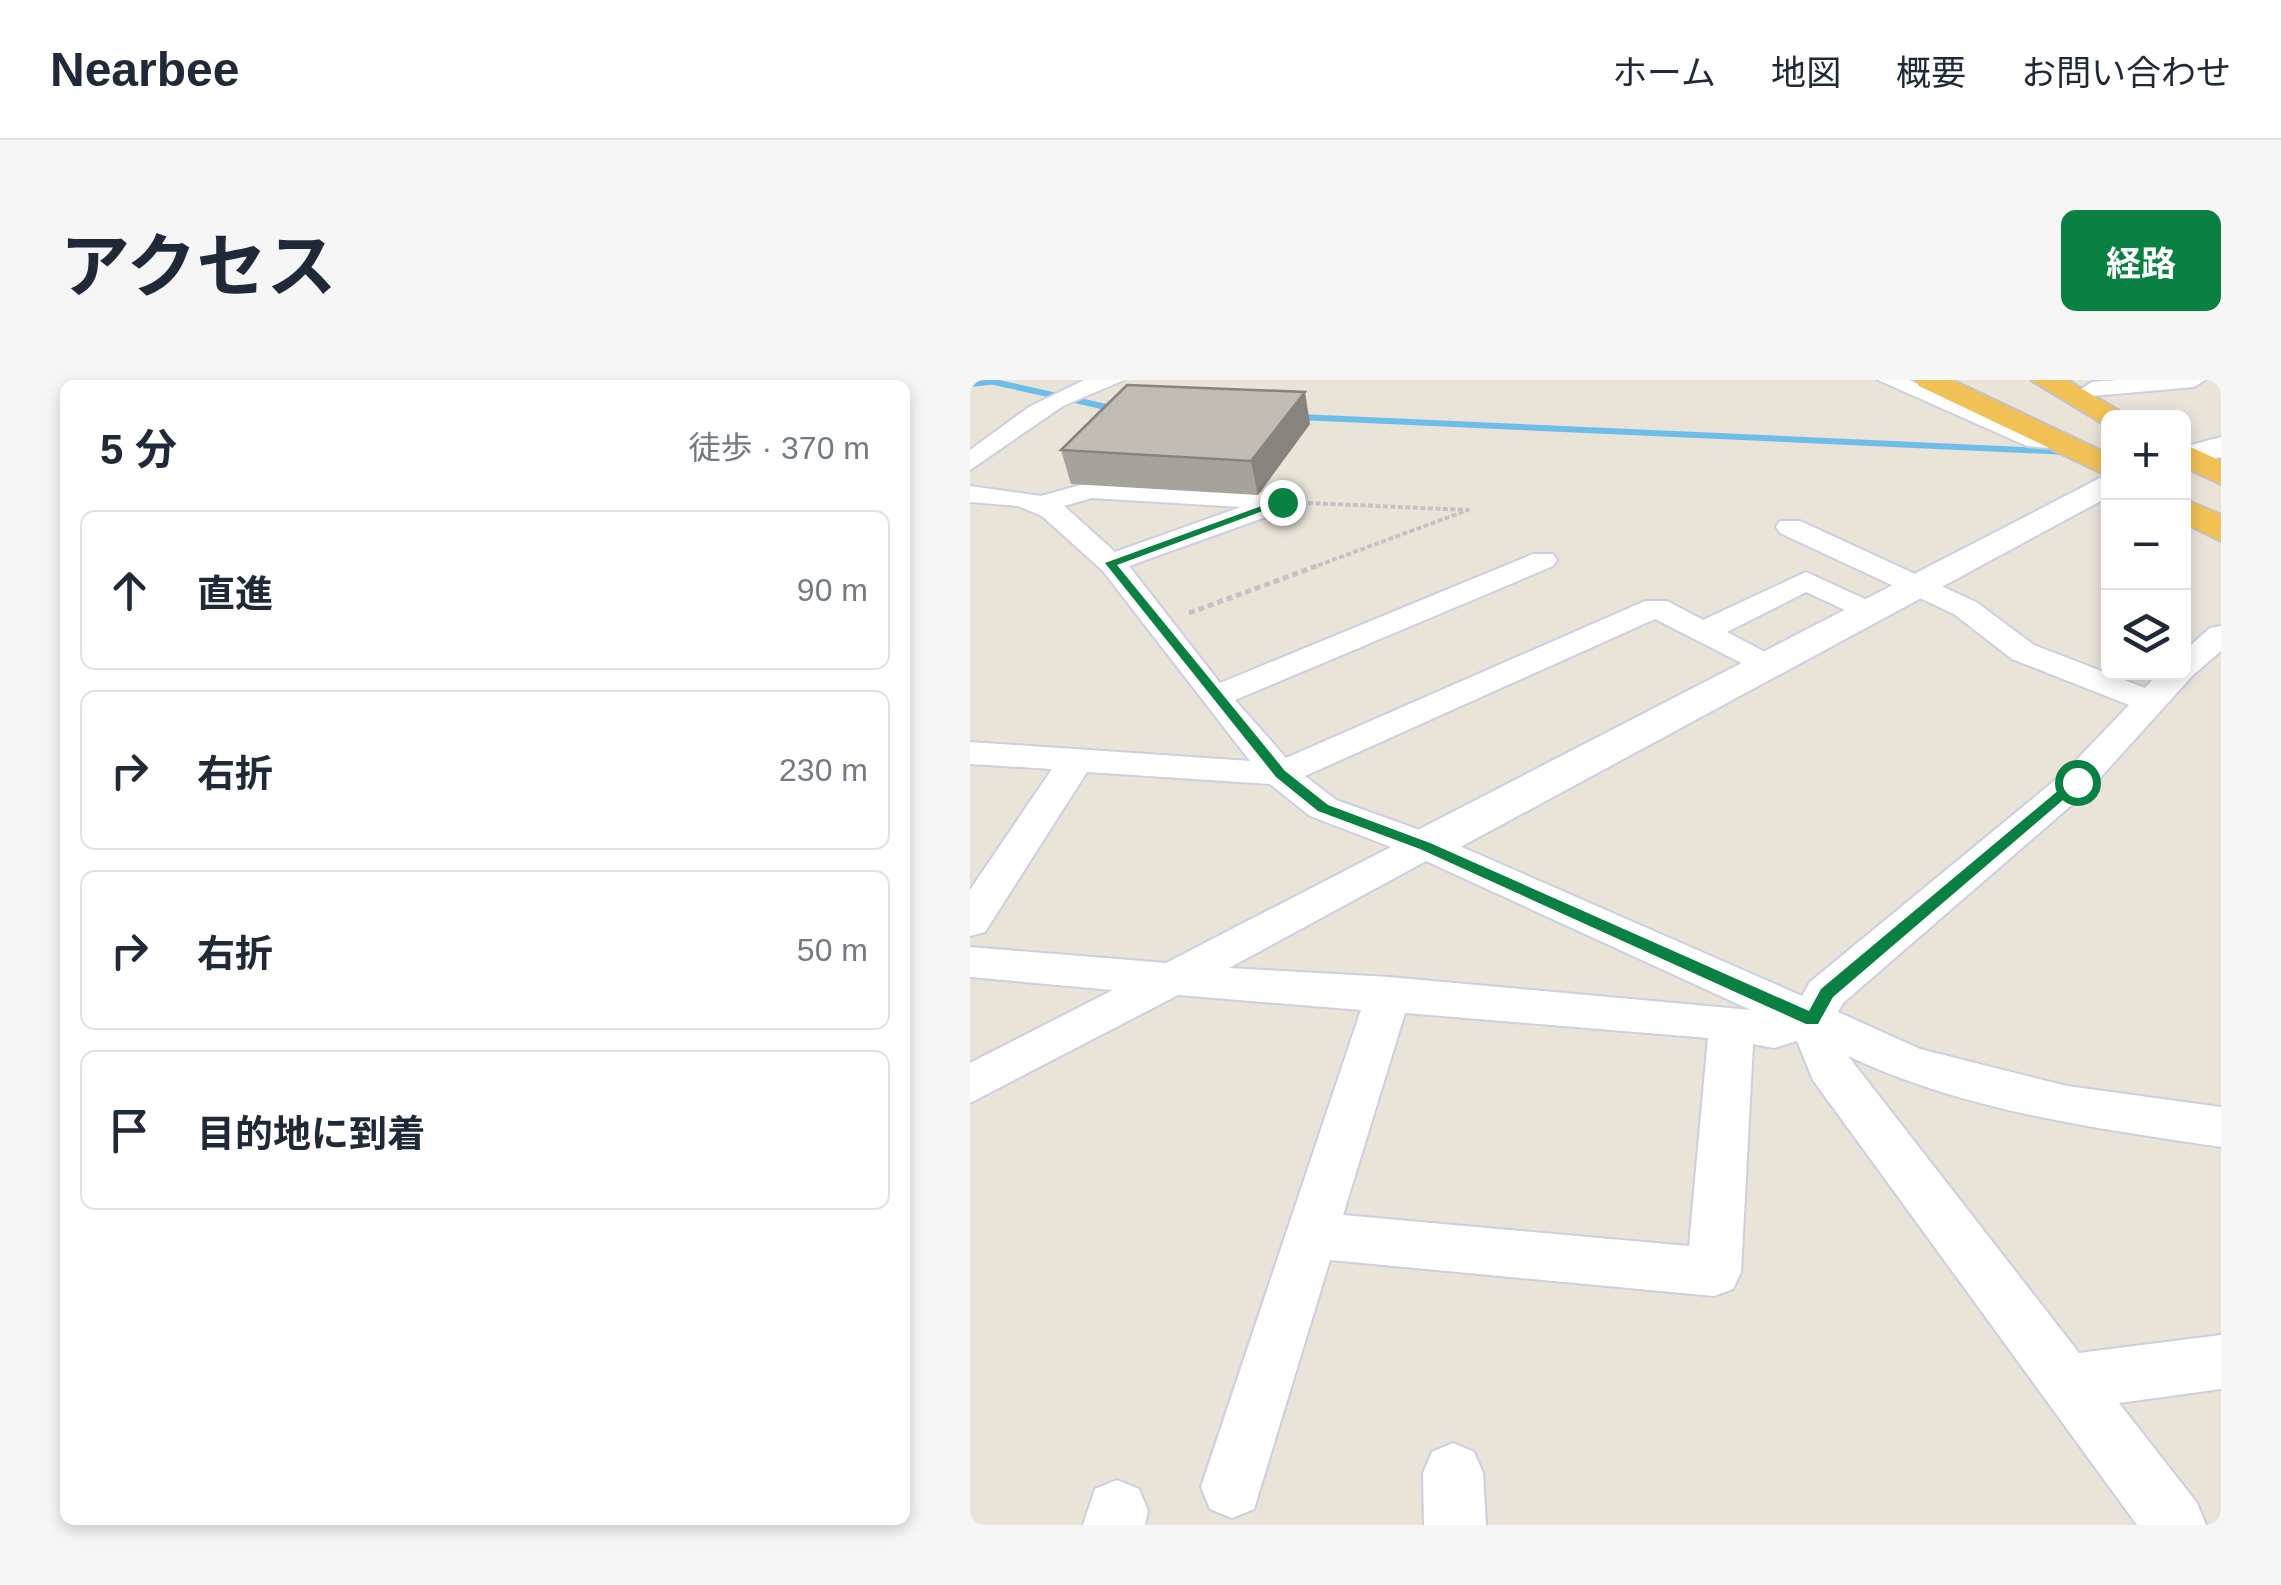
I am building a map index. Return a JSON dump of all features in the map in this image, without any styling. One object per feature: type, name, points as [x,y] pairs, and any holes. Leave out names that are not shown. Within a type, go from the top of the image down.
[{"type":"highway","points":[[1929,380],[2101,462]]},
{"type":"highway","points":[[1970,380],[2101,446]]},
{"type":"highway","points":[[2031,384],[2101,412]]},
{"type":"highway","points":[[2031,384],[2101,428]]},
{"type":"highway","points":[[2191,467],[2221,474]]},
{"type":"highway","points":[[2191,470],[2221,490]]},
{"type":"highway","points":[[2191,474],[2221,510]]},
{"type":"highway","points":[[2191,513],[2221,530]]},
{"type":"main road","points":[[2191,462],[2221,448]]},
{"type":"street","points":[[970,462],[1048,404],[1084,384],[1113,380]]},
{"type":"street","points":[[1889,380],[2036,441],[2062,442]]},
{"type":"street","points":[[2083,384],[2194,380]]},
{"type":"street","points":[[2083,384],[2124,410]]},
{"type":"street","points":[[970,1084],[2101,488]]},
{"type":"street","points":[[1039,505],[1091,490],[1282,502]]},
{"type":"street","points":[[970,494],[1022,498],[1052,510],[1110,563],[1214,697],[1280,774],[1323,808],[1425,846],[1910,1064],[2068,1105],[2221,1127]]},
{"type":"street","points":[[1110,563],[1282,502]]},
{"type":"street","points":[[1790,527],[1965,608],[2024,652],[2163,687],[2077,782],[1826,993],[1812,1020],[1828,1067],[2175,1525]]},
{"type":"street","points":[[1214,697],[1543,560]]},
{"type":"street","points":[[1704,632],[1806,581],[1868,612]]},
{"type":"street","points":[[970,753],[1280,774],[1656,607],[1767,666]]},
{"type":"street","points":[[1965,608],[1994,608],[2101,657]]},
{"type":"street","points":[[2191,661],[2221,635]]},
{"type":"street","points":[[970,922],[1077,759]]},
{"type":"street","points":[[970,962],[1168,980],[1389,993],[1732,1023],[1774,1031],[1812,1020]]},
{"type":"street","points":[[1232,1487],[1389,993]]},
{"type":"street","points":[[1311,1236],[1714,1272],[1732,1023]]},
{"type":"street","points":[[2066,1382],[2221,1362]]},
{"type":"path","points":[[1158,624],[1468,510],[1282,502]]},
{"type":"building","points":[[1127,385],[1305,392],[1251,461],[1061,450]]},
{"type":"waterway","points":[[993,382],[998,381]]},
{"type":"waterway","points":[[970,384],[993,382]]},
{"type":"waterway","points":[[993,382],[1115,409]]},
{"type":"waterway","points":[[1299,417],[2069,452]]},
{"type":"route","points":[[1282,502],[1110,563],[1214,697],[1280,774],[1323,808],[1425,846],[1597,920],[1812,1020],[1826,993],[2077,782]]}]
